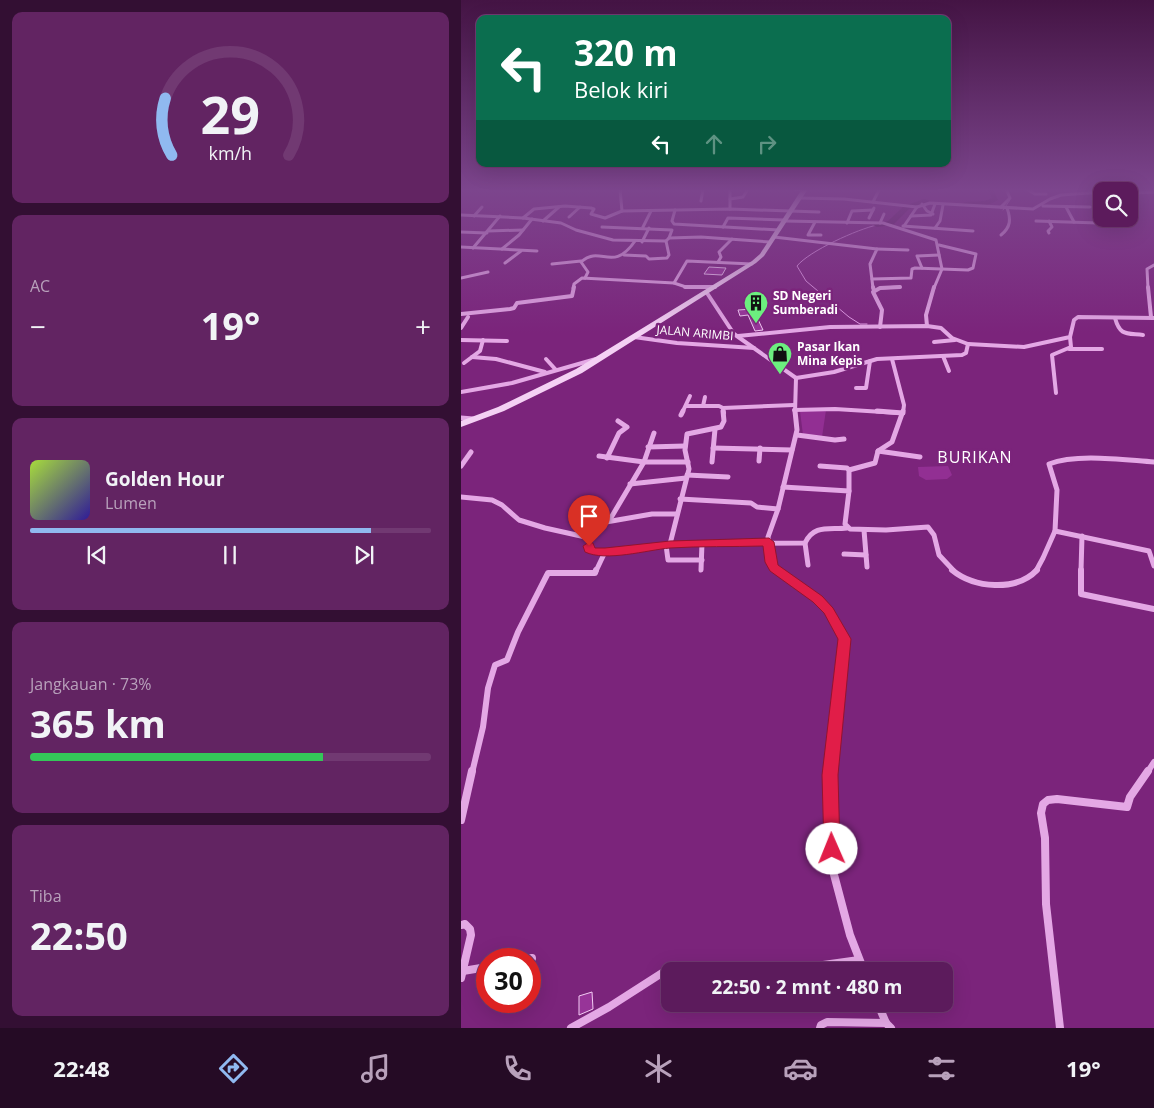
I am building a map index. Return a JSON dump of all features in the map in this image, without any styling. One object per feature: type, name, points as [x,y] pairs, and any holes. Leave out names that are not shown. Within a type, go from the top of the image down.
[{"type":"main road","points":[[461,424],[536,393],[579,371],[752,264],[762,255],[774,237]]},
{"type":"street","points":[[473,248],[483,237]]},
{"type":"street","points":[[502,249],[515,237]]},
{"type":"street","points":[[602,237],[613,240],[642,242],[732,239],[772,240],[878,250],[908,250]]},
{"type":"street","points":[[642,242],[645,237]]},
{"type":"street","points":[[552,264],[581,261],[593,255],[613,257],[624,255],[646,256],[649,259],[667,258],[669,256],[669,237]]},
{"type":"street","points":[[872,279],[911,278],[912,269],[922,268],[973,269],[977,255],[939,244],[929,237]]},
{"type":"street","points":[[718,262],[721,257],[719,252],[732,239]]},
{"type":"street","points":[[624,255],[635,241]]},
{"type":"street","points":[[927,326],[926,315],[930,297],[942,269],[939,244]]},
{"type":"street","points":[[461,247],[537,251]]},
{"type":"street","points":[[505,263],[522,250]]},
{"type":"street","points":[[878,250],[871,258],[869,268],[874,291],[872,294],[883,314],[880,326]]},
{"type":"street","points":[[922,268],[917,256],[939,254]]},
{"type":"street","points":[[581,261],[588,270],[585,278]]},
{"type":"street","points":[[674,283],[687,261],[752,264]]},
{"type":"street","points":[[1069,349],[1071,347],[1070,337],[1075,318],[1152,318],[1151,290],[1147,269],[1154,265]]},
{"type":"street","points":[[461,278],[488,272]]},
{"type":"street","points":[[461,314],[510,309],[514,308],[517,303],[573,296],[574,284],[580,278],[674,283],[686,287],[716,287]]},
{"type":"street","points":[[890,278],[893,287]]},
{"type":"street","points":[[874,291],[900,286]]},
{"type":"street","points":[[707,293],[736,335],[796,378],[835,372],[870,361],[967,353],[967,344]]},
{"type":"street","points":[[461,328],[468,317]]},
{"type":"street","points":[[1115,318],[1118,329],[1121,332],[1143,335]]},
{"type":"street","points":[[711,332],[736,335],[830,327],[927,326],[941,328],[955,340],[967,344],[1028,346],[1070,337]]},
{"type":"street","name":"JALAN ARIMBI","points":[[634,336],[677,343],[755,348]]},
{"type":"street","points":[[461,340],[507,341]]},
{"type":"street","points":[[464,363],[480,351],[483,340]]},
{"type":"street","points":[[934,342],[955,340]]},
{"type":"street","points":[[1056,393],[1052,355],[1069,349],[1102,349]]},
{"type":"street","points":[[943,356],[949,371]]},
{"type":"street","points":[[472,357],[496,359],[547,372]]},
{"type":"street","points":[[461,392],[512,382],[599,358]]},
{"type":"street","points":[[546,359],[556,370]]},
{"type":"street","points":[[820,466],[841,466],[849,470],[875,463],[878,451],[892,442],[903,413],[904,405],[892,359]]},
{"type":"street","points":[[856,388],[866,388],[870,361]]},
{"type":"street","points":[[571,1028],[609,1007],[662,973],[685,967],[759,965],[809,967],[859,960],[849,935],[833,867],[830,775],[844,639],[829,611],[817,599],[774,568],[771,562],[768,537],[778,509],[797,435],[794,407],[796,378]]},
{"type":"street","points":[[681,415],[690,396]]},
{"type":"street","points":[[703,406],[705,397]]},
{"type":"street","points":[[686,406],[719,406],[723,408],[794,407],[903,413]]},
{"type":"street","points":[[702,560],[668,560],[668,545],[689,469],[685,446],[687,434],[715,430],[725,423],[723,408]]},
{"type":"street","points":[[461,418],[473,419]]},
{"type":"street","points":[[607,458],[619,434],[627,427],[618,421]]},
{"type":"street","points":[[712,462],[715,430]]},
{"type":"street","points":[[654,433],[644,462],[612,516],[590,538],[589,550],[605,552],[702,543],[805,542]]},
{"type":"street","points":[[797,435],[835,440],[844,439]]},
{"type":"street","points":[[648,447],[685,446]]},
{"type":"street","points":[[713,448],[792,450]]},
{"type":"street","points":[[759,461],[760,448]]},
{"type":"street","points":[[878,451],[920,457]]},
{"type":"street","points":[[461,466],[471,452]]},
{"type":"street","points":[[599,456],[644,462],[687,462]]},
{"type":"street","points":[[808,566],[805,542],[809,534],[815,529],[847,528],[864,530],[928,527],[936,535],[938,552],[957,575],[965,579],[993,584],[1013,584],[1024,581],[1035,573],[1042,563],[1047,544],[1055,531],[1057,490],[1049,464],[1052,461],[1073,459],[1154,462]]},
{"type":"street","points":[[847,528],[845,524],[849,491],[849,470]]},
{"type":"street","points":[[631,484],[687,476],[728,477]]},
{"type":"street","points":[[783,488],[849,491]]},
{"type":"street","points":[[461,497],[483,497],[493,500],[503,506],[516,519],[551,531],[590,538]]},
{"type":"street","points":[[680,499],[751,502],[757,507],[778,509]]},
{"type":"street","points":[[605,522],[644,515],[677,514]]},
{"type":"street","points":[[864,530],[867,566]]},
{"type":"street","points":[[1055,531],[1152,551],[1154,566]]},
{"type":"street","points":[[1082,536],[1081,594],[1154,609]]},
{"type":"street","points":[[701,570],[702,543]]},
{"type":"street","points":[[461,820],[495,665],[507,660],[518,632],[548,573],[595,572],[605,552]]},
{"type":"street","points":[[844,554],[866,554]]},
{"type":"street","points":[[1060,1028],[1046,904],[1045,838],[1041,813],[1043,804],[1047,800],[1057,799],[1127,807],[1130,797],[1154,762]]},
{"type":"street","points":[[461,925],[465,924],[470,928],[471,935],[462,974]]},
{"type":"street","points":[[462,974],[476,970]]},
{"type":"street","points":[[821,1028],[821,1025],[827,1022],[888,1026],[882,1012]]},
{"type":"shaded area","points":[[826,410],[822,437],[803,435],[800,411]]},
{"type":"shaded area","points":[[948,466],[952,475],[947,479],[926,480],[919,476],[918,467]]},
{"type":"building","points":[[709,267],[726,268],[722,275],[704,274]]},
{"type":"building","points":[[753,309],[763,330],[755,331],[748,315],[740,316],[738,310]]},
{"type":"building","points":[[592,992],[593,1009],[579,1015],[579,996]]},
{"type":"waterway","points":[[844,237],[812,254],[797,266],[806,281],[849,317],[860,324],[867,324]]},
{"type":"place","name":"SD Negeri Sumberadi","points":[[756,324]]},
{"type":"place","name":"Pasar Ikan Mina Kepis","points":[[780,375]]},
{"type":"district","name":"BURIKAN","points":[[975,457]]},
{"type":"route","points":[[589,546],[589,550],[605,552],[670,544],[769,542],[771,562],[777,572],[817,599],[829,611],[844,639],[830,775],[832,849]]}]
